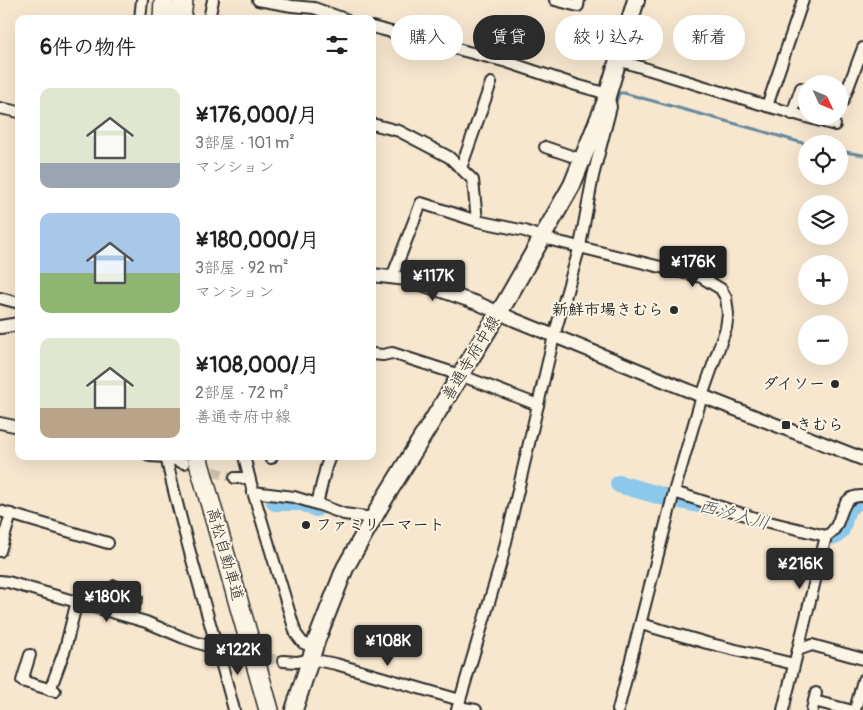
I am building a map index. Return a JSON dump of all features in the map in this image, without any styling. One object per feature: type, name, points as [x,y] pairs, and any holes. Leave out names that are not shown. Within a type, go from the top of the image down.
[{"type":"highway","points":[[163,15],[164,0]]},
{"type":"highway","points":[[181,15],[183,0]]},
{"type":"highway","name":"高松自動車道","points":[[191,460],[280,708]]},
{"type":"highway","name":"高松自動車道","points":[[210,460],[217,492],[280,708]]},
{"type":"main road","name":"善通寺府中線","points":[[632,15],[636,0]]},
{"type":"main road","name":"善通寺府中線","points":[[280,708],[312,653],[345,568],[373,518],[563,204],[584,160],[618,60]]},
{"type":"street","points":[[140,15],[142,0]]},
{"type":"street","points":[[211,15],[213,0]]},
{"type":"street","points":[[258,0],[314,8],[334,15]]},
{"type":"street","points":[[554,0],[578,6],[579,0]]},
{"type":"street","points":[[767,106],[803,0]]},
{"type":"street","points":[[376,28],[507,62],[608,94],[610,106],[580,246],[554,336],[502,559],[458,706]]},
{"type":"street","points":[[848,88],[863,48]]},
{"type":"street","points":[[618,60],[834,126]]},
{"type":"street","points":[[461,168],[492,83]]},
{"type":"street","points":[[792,114],[798,97]]},
{"type":"street","points":[[0,108],[15,111]]},
{"type":"street","points":[[376,125],[399,131],[449,157],[461,168],[473,180],[476,221]]},
{"type":"street","points":[[545,147],[584,160]]},
{"type":"street","points":[[392,277],[421,203],[476,221],[701,277],[721,289],[726,298],[726,328],[702,396],[674,492],[618,710]]},
{"type":"street","points":[[376,275],[427,285],[477,303],[498,314],[863,459]]},
{"type":"street","points":[[0,298],[15,303]]},
{"type":"street","points":[[0,327],[15,325]]},
{"type":"street","points":[[376,354],[392,353],[460,375],[538,405]]},
{"type":"street","points":[[0,423],[15,427]]},
{"type":"street","points":[[167,460],[175,498],[234,710]]},
{"type":"street","points":[[245,460],[296,634],[312,653],[336,664],[458,706],[476,710]]},
{"type":"street","points":[[317,504],[329,460]]},
{"type":"street","points":[[234,478],[249,478]]},
{"type":"street","points":[[253,492],[294,497],[344,514],[373,518]]},
{"type":"street","points":[[674,492],[761,520],[826,536]]},
{"type":"street","points":[[783,710],[826,536],[836,529],[844,505],[849,499],[856,495],[863,496]]},
{"type":"street","points":[[0,511],[108,543]]},
{"type":"street","points":[[0,551],[11,514]]},
{"type":"street","points":[[0,581],[108,610],[216,649],[236,652]]},
{"type":"street","points":[[108,610],[115,586]]},
{"type":"street","points":[[130,617],[137,598]]},
{"type":"street","points":[[30,655],[22,681],[53,690],[77,601]]},
{"type":"street","points":[[641,624],[707,643],[794,664]]},
{"type":"street","points":[[798,650],[812,645],[863,658]]},
{"type":"street","points":[[283,661],[296,662],[312,653]]},
{"type":"street","points":[[855,710],[863,680]]},
{"type":"street","points":[[814,701],[849,710]]},
{"type":"waterway","points":[[615,105],[619,93],[624,93],[798,142]]},
{"type":"waterway","points":[[848,152],[863,155]]},
{"type":"waterway","name":"西汐入川","points":[[619,484],[665,497]]},
{"type":"waterway","name":"西汐入川","points":[[676,499],[708,506]]},
{"type":"waterway","name":"西汐入川","points":[[835,536],[841,530],[847,508],[858,501],[863,501]]},
{"type":"waterway","name":"西汐入川","points":[[275,502],[302,502],[316,508]]},
{"type":"tunnel","points":[[184,463],[235,478]]},
{"type":"tunnel","points":[[236,652],[283,661]]},
{"type":"place","name":"新鮮市場きむら","points":[[674,310]]},
{"type":"place","name":"ダイソー","points":[[835,384]]},
{"type":"place","name":"きむら","points":[[786,425]]},
{"type":"place","name":"ファミリーマート","points":[[306,525]]}]
